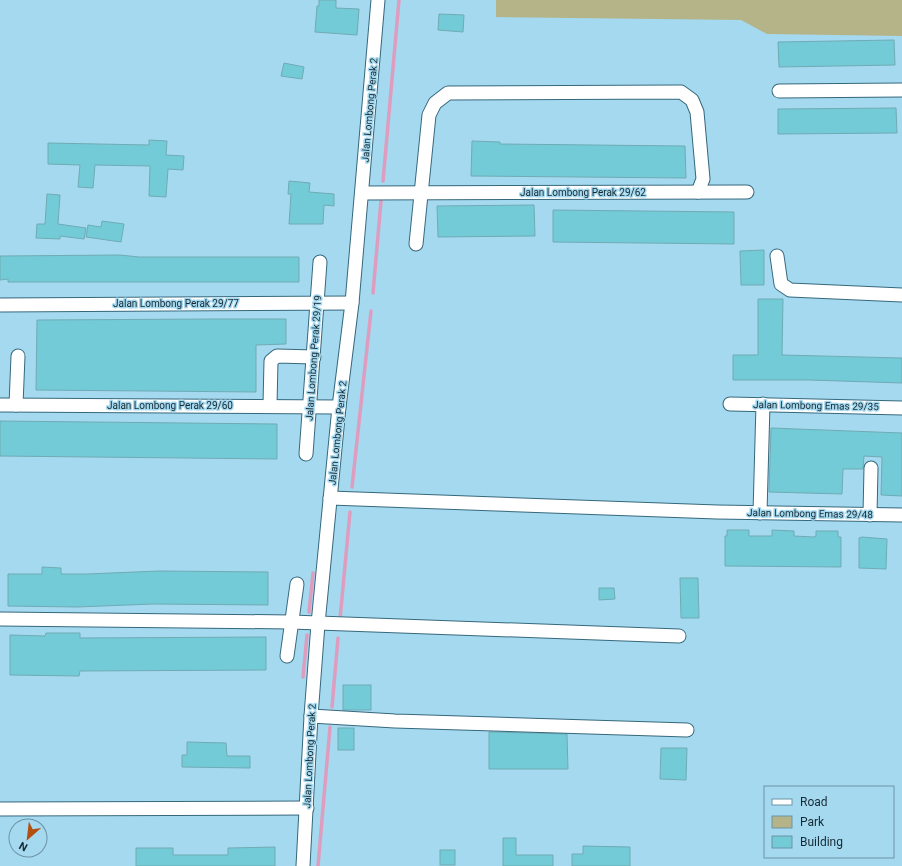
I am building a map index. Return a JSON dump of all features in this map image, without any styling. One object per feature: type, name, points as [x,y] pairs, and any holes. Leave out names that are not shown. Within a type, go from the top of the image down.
[{"type":"street","name":"Jalan Lombong Perak 2","points":[[303,866],[311,716],[318,624],[339,407],[352,303],[378,0]]},
{"type":"street","points":[[779,91],[902,90]]},
{"type":"street","points":[[416,244],[420,192],[429,115],[435,103],[448,93],[681,92],[692,100],[697,112],[704,179],[698,192]]},
{"type":"street","name":"Jalan Lombong Perak 29/62","points":[[362,193],[747,192]]},
{"type":"street","points":[[777,256],[781,284],[790,290],[902,295]]},
{"type":"street","name":"Jalan Lombong Perak 29/19","points":[[306,454],[320,262]]},
{"type":"street","name":"Jalan Lombong Perak 29/77","points":[[0,305],[352,303]]},
{"type":"street","points":[[16,405],[18,356]]},
{"type":"street","points":[[270,405],[271,361],[277,356],[314,357]]},
{"type":"street","name":"Jalan Lombong Emas 29/35","points":[[730,404],[902,408]]},
{"type":"street","points":[[760,513],[763,404]]},
{"type":"street","name":"Jalan Lombong Perak 29/60","points":[[0,405],[270,405],[339,407]]},
{"type":"street","points":[[870,515],[871,468]]},
{"type":"street","name":"Jalan Lombong Emas 29/48","points":[[330,498],[717,512],[902,515]]},
{"type":"street","points":[[287,656],[297,584]]},
{"type":"street","points":[[0,619],[291,622],[679,636]]},
{"type":"street","points":[[311,716],[394,721],[687,730]]},
{"type":"street","points":[[0,809],[307,808]]},
{"type":"green space","points":[[496,0],[902,0],[902,36],[767,34],[741,20],[496,17]]},
{"type":"building","points":[[319,0],[336,0],[336,8],[359,9],[357,35],[315,32],[317,6],[319,6]]},
{"type":"building","points":[[439,14],[464,15],[463,32],[438,30]]},
{"type":"building","points":[[894,40],[895,65],[779,67],[778,42]]},
{"type":"building","points":[[284,63],[304,67],[302,79],[281,76]]},
{"type":"building","points":[[896,108],[897,133],[778,134],[778,109]]},
{"type":"building","points":[[149,140],[167,141],[166,155],[184,156],[183,170],[168,169],[166,197],[149,196],[150,166],[95,165],[93,188],[78,187],[80,165],[48,164],[48,143],[149,145]]},
{"type":"building","points":[[472,141],[500,142],[500,144],[685,146],[686,178],[471,176]]},
{"type":"building","points":[[289,181],[310,183],[309,192],[334,194],[334,206],[324,205],[323,224],[289,224],[291,194],[288,194]]},
{"type":"building","points":[[47,194],[60,195],[58,224],[86,228],[84,239],[60,236],[60,239],[36,238],[37,224],[45,224]]},
{"type":"building","points":[[534,205],[535,236],[438,237],[437,206]]},
{"type":"building","points":[[553,210],[734,212],[734,244],[553,242]]},
{"type":"building","points":[[102,221],[124,224],[121,242],[86,237],[88,225],[101,227]]},
{"type":"building","points":[[764,250],[764,285],[741,285],[740,251]]},
{"type":"building","points":[[120,255],[139,257],[299,257],[299,282],[8,282],[8,279],[0,280],[0,256]]},
{"type":"building","points":[[758,299],[783,299],[782,355],[902,358],[902,383],[809,380],[733,380],[733,355],[758,355]]},
{"type":"building","points":[[286,319],[286,344],[256,345],[256,392],[36,390],[37,320]]},
{"type":"building","points":[[0,421],[277,424],[277,459],[0,456]]},
{"type":"building","points":[[771,428],[902,433],[902,496],[881,495],[882,457],[864,456],[863,469],[843,469],[842,494],[769,492]]},
{"type":"building","points":[[727,530],[749,530],[749,536],[772,536],[772,530],[794,531],[794,536],[814,537],[816,536],[816,531],[838,531],[838,537],[841,537],[841,567],[725,566],[725,536],[727,536]]},
{"type":"building","points":[[859,538],[887,539],[886,569],[859,568]]},
{"type":"building","points":[[42,567],[61,568],[61,574],[159,571],[268,572],[268,605],[153,604],[77,607],[8,606],[8,574],[42,574]]},
{"type":"building","points":[[680,578],[698,578],[699,618],[681,618]]},
{"type":"building","points":[[599,588],[614,588],[615,599],[599,600]]},
{"type":"building","points":[[46,633],[80,633],[80,638],[266,637],[266,670],[80,671],[79,676],[10,675],[10,635],[45,636]]},
{"type":"building","points":[[343,685],[371,685],[371,710],[343,710]]},
{"type":"building","points":[[338,728],[354,728],[354,750],[338,750]]},
{"type":"building","points":[[489,732],[567,734],[568,769],[489,769]]},
{"type":"building","points":[[187,742],[226,743],[227,756],[250,756],[250,768],[182,767],[182,755],[187,755]]},
{"type":"building","points":[[661,748],[687,748],[686,780],[660,779]]},
{"type":"building","points":[[503,838],[516,838],[516,855],[553,855],[553,866],[503,866]]},
{"type":"building","points":[[583,846],[630,847],[630,866],[572,866],[572,854],[583,854]]},
{"type":"building","points":[[275,847],[275,866],[136,866],[136,848],[173,848],[173,855],[228,855],[228,848]]},
{"type":"building","points":[[440,850],[455,850],[455,865],[440,865]]},
{"type":"waterway","points":[[383,181],[399,0]]},
{"type":"waterway","points":[[373,293],[381,201]]},
{"type":"waterway","points":[[352,487],[371,311]]},
{"type":"waterway","points":[[340,619],[350,512]]},
{"type":"waterway","points":[[309,612],[313,573]]},
{"type":"waterway","points":[[303,677],[307,635]]},
{"type":"waterway","points":[[332,707],[338,638]]},
{"type":"waterway","points":[[318,866],[330,727]]}]
